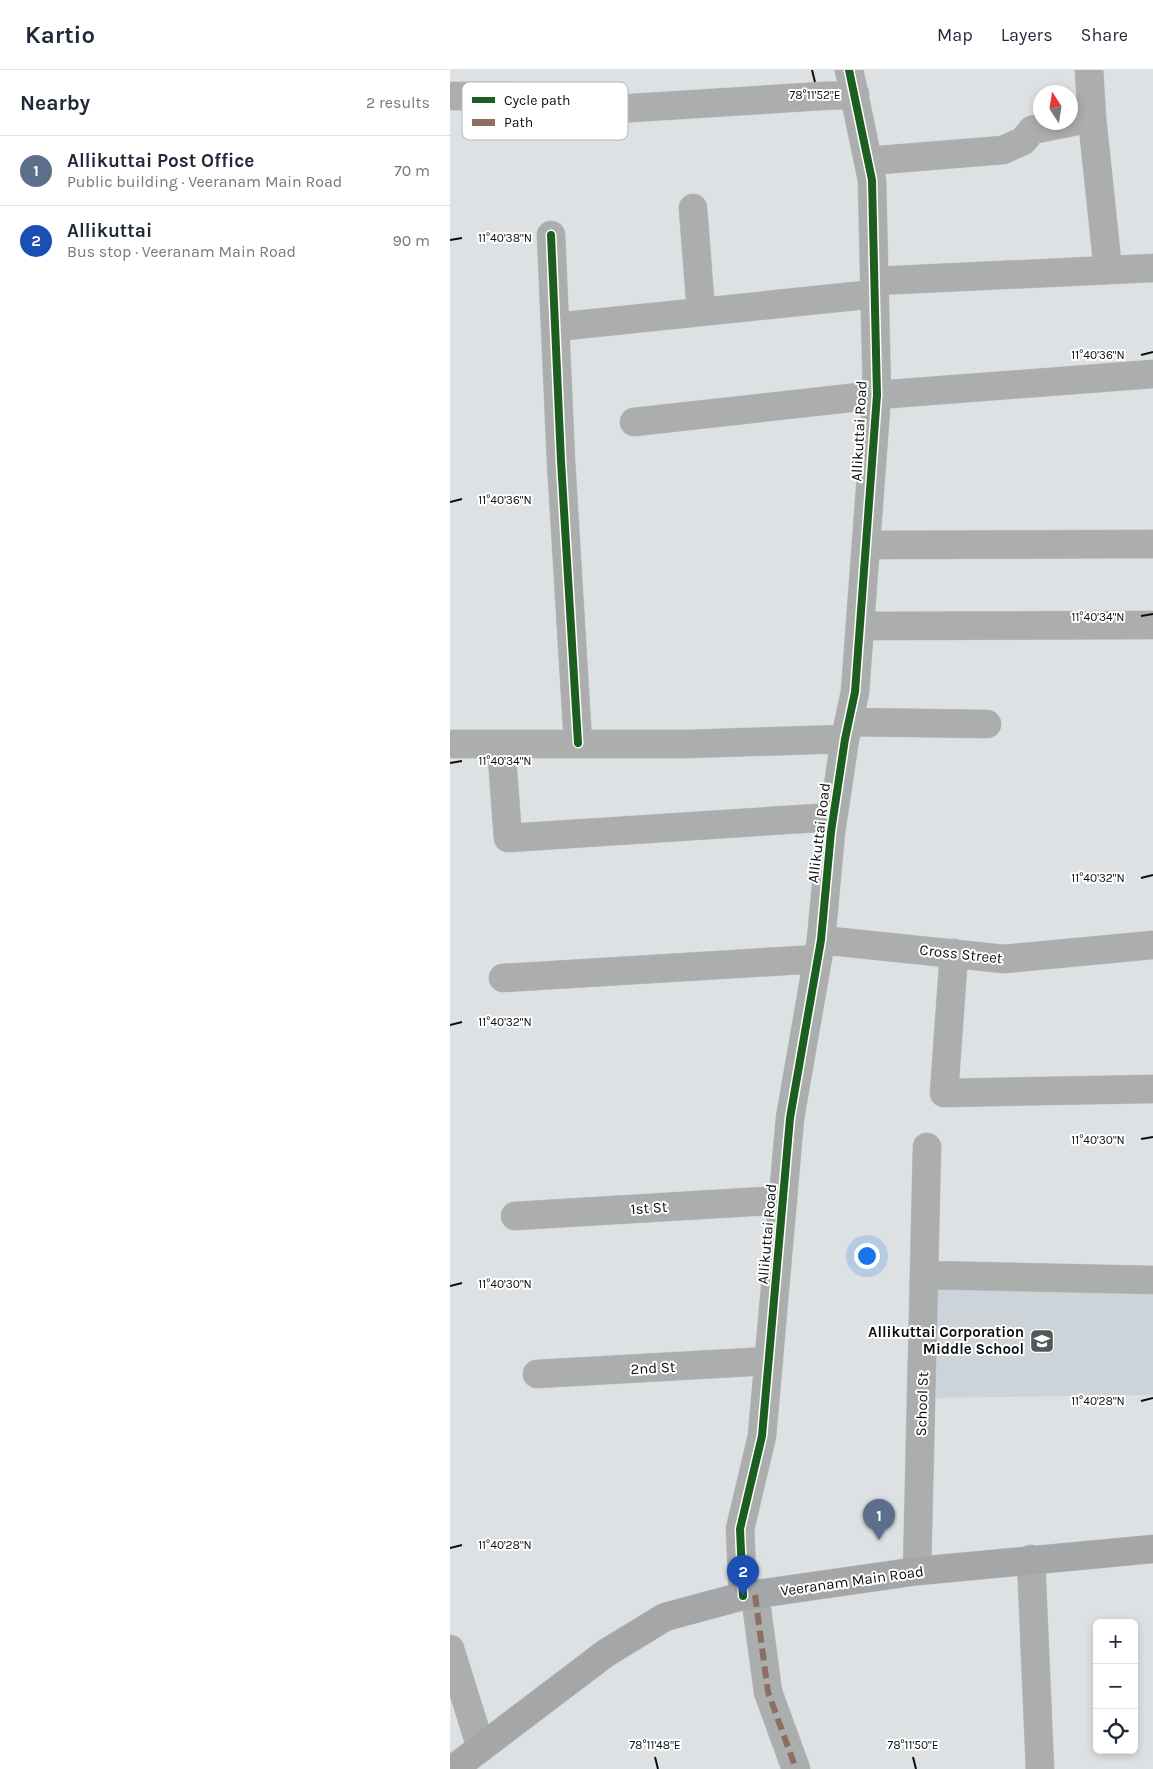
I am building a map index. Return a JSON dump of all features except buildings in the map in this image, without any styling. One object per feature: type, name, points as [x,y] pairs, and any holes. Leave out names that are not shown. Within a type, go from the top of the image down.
[{"type":"main road","name":"Veeranam Main Road","points":[[453,1769],[606,1652],[665,1617],[749,1596],[917,1571],[1153,1549]]},
{"type":"street","points":[[1089,70],[1092,118],[1108,270]]},
{"type":"street","points":[[628,106],[852,82]]},
{"type":"street","name":"Allikuttai Road","points":[[796,1769],[768,1692],[749,1596],[740,1529],[762,1436],[790,1118],[820,949],[833,817],[847,730],[856,692],[877,395],[872,180],[852,82]]},
{"type":"street","points":[[868,160],[1003,150],[1023,141],[1032,130],[1092,118]]},
{"type":"street","points":[[693,208],[701,312]]},
{"type":"street","points":[[552,235],[561,461],[578,743]]},
{"type":"street","points":[[556,327],[701,312],[875,288],[1153,268]]},
{"type":"street","points":[[634,422],[877,395],[1153,374]]},
{"type":"street","points":[[866,544],[1153,544]]},
{"type":"street","points":[[860,626],[1152,625]]},
{"type":"street","points":[[450,744],[687,744],[847,730],[987,724]]},
{"type":"street","points":[[500,744],[508,838],[833,817]]},
{"type":"street","name":"Cross Street","points":[[503,978],[820,949],[954,953],[1004,959],[1034,958],[1101,949],[1153,945]]},
{"type":"street","points":[[954,953],[944,1093],[1153,1089]]},
{"type":"street","name":"School St","points":[[917,1571],[927,1148]]},
{"type":"street","name":"1st St","points":[[515,1216],[783,1200]]},
{"type":"street","points":[[925,1276],[1153,1280]]},
{"type":"street","name":"2nd St","points":[[537,1374],[770,1361]]},
{"type":"street","points":[[1031,1559],[1040,1769]]},
{"type":"street","points":[[450,1649],[482,1748]]},
{"type":"shaded area","name":"Allikuttai Corporation Middle School","points":[[932,1285],[1153,1288],[1153,1395],[931,1398]]},
{"type":"marked path","points":[[755,1595],[768,1692],[796,1769]]},
{"type":"cycle path","points":[[743,1596],[740,1529],[762,1436],[790,1118],[821,940],[831,832],[845,739],[855,692],[877,395],[872,180],[849,70]]},
{"type":"cycle path","points":[[551,235],[561,461],[578,743]]},
{"type":"place","name":"Allikuttai Corporation Middle School","points":[[1042,1341]]},
{"type":"place","name":"Allikuttai Post Office","points":[[879,1540]]},
{"type":"place","name":"Allikuttai","points":[[743,1596]]}]
